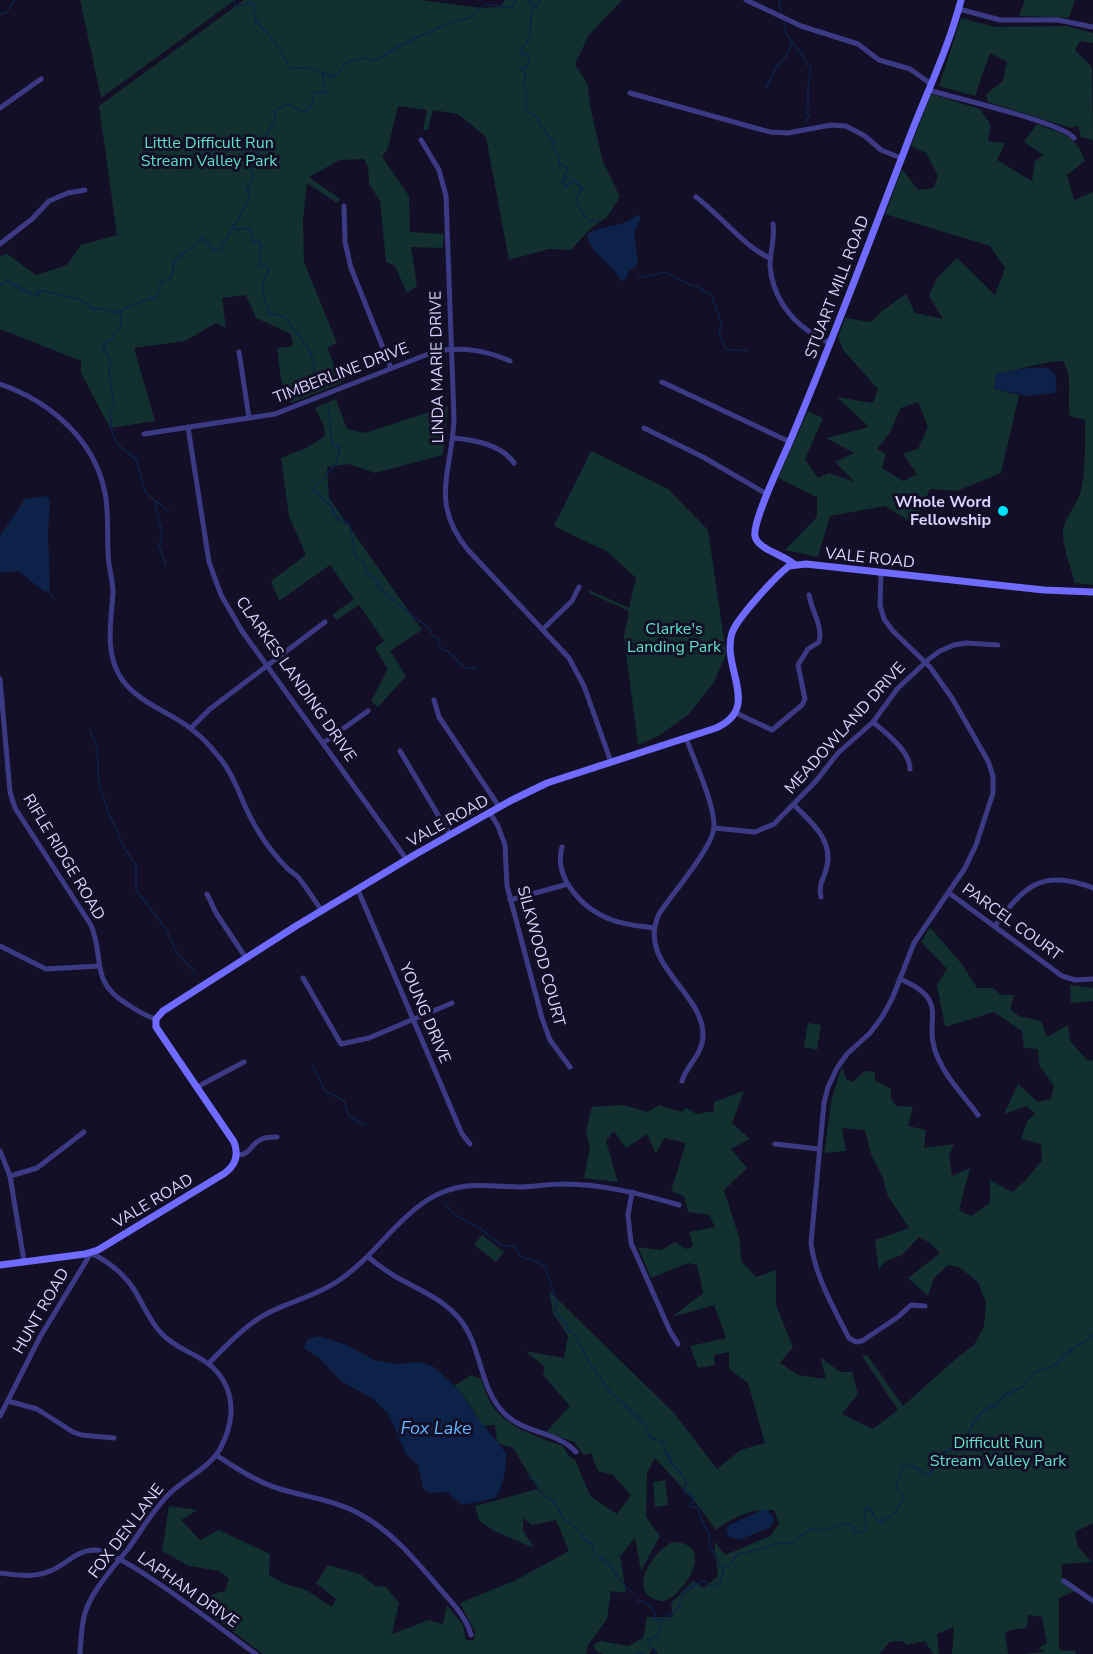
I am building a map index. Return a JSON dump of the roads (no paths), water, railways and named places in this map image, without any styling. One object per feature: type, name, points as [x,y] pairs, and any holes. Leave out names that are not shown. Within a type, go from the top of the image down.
[{"type":"main road","name":"STUART MILL ROAD","points":[[794,564],[762,546],[756,540],[755,528],[830,344],[930,87],[961,0]]},
{"type":"main road","name":"VALE ROAD","points":[[794,564],[1044,590],[1093,592]]},
{"type":"main road","points":[[736,713],[738,697],[731,653],[732,634],[740,619],[786,568],[794,564]]},
{"type":"main road","name":"VALE ROAD","points":[[156,1019],[170,1006],[322,911],[490,813],[547,783],[686,738],[723,724],[732,719],[736,713]]},
{"type":"main road","points":[[156,1019],[158,1031],[229,1133],[237,1155]]},
{"type":"main road","name":"VALE ROAD","points":[[0,1265],[91,1253],[105,1247],[225,1173],[234,1165],[237,1155]]},
{"type":"street","points":[[746,0],[801,26],[858,44],[879,60],[910,69],[930,87],[1042,122],[1069,132],[1074,138]]},
{"type":"street","points":[[959,9],[1000,20],[1058,20],[1093,27]]},
{"type":"street","points":[[0,108],[41,79]]},
{"type":"street","points":[[630,93],[770,132],[788,134],[831,125],[846,126],[866,136],[881,150],[901,158]]},
{"type":"street","name":"LINDA MARIE DRIVE","points":[[421,140],[439,170],[446,196],[453,438],[445,491],[446,507],[453,526],[468,550],[563,649],[580,676],[610,762]]},
{"type":"street","points":[[0,244],[32,219],[49,201],[68,193],[85,190]]},
{"type":"street","points":[[696,197],[716,212],[761,254],[770,258]]},
{"type":"street","points":[[344,206],[345,242],[351,268],[391,368]]},
{"type":"street","points":[[773,225],[774,236],[770,258],[774,285],[788,312],[806,330],[830,344]]},
{"type":"street","name":"TIMBERLINE DRIVE","points":[[144,434],[249,418],[289,409],[429,353],[451,349],[481,350],[510,361]]},
{"type":"street","points":[[239,352],[249,418]]},
{"type":"street","points":[[662,381],[790,442]]},
{"type":"street","points":[[0,384],[30,397],[57,415],[74,431],[101,478],[109,519],[108,554],[112,593],[111,655],[124,681],[143,699],[191,728],[220,758],[235,783],[256,828],[270,849],[298,876],[322,911]]},
{"type":"street","name":"CLARKES LANDING DRIVE","points":[[188,427],[204,538],[211,569],[229,610],[407,860]]},
{"type":"street","points":[[644,428],[703,457],[767,494]]},
{"type":"street","points":[[453,438],[493,447],[508,455],[514,463]]},
{"type":"street","points":[[881,574],[880,605],[884,619],[892,631],[926,662],[948,691],[985,753],[993,780],[993,793],[976,845],[965,868],[914,943],[882,1017],[870,1033],[842,1060],[832,1076],[825,1095],[811,1225],[812,1249],[821,1280],[849,1338],[856,1342],[862,1341],[898,1317],[911,1305],[925,1306]]},
{"type":"street","points":[[543,629],[572,601],[579,587]]},
{"type":"street","points":[[736,713],[772,730],[802,705],[805,699],[798,665],[808,649],[820,639],[818,622],[811,608],[809,595]]},
{"type":"street","points":[[191,728],[210,709],[326,622]]},
{"type":"street","name":"MEADOWLAND DRIVE","points":[[714,828],[748,832],[761,830],[774,824],[794,805],[838,753],[873,722],[898,688],[926,662],[940,651],[954,645],[966,643],[998,645]]},
{"type":"street","name":"RIFLE RIDGE ROAD","points":[[0,679],[10,792],[15,808],[91,925],[95,935],[99,966],[104,982],[111,993],[148,1017],[156,1019]]},
{"type":"street","points":[[434,700],[439,717],[500,808]]},
{"type":"street","points":[[323,743],[368,711]]},
{"type":"street","points":[[873,722],[905,754],[910,769]]},
{"type":"street","points":[[682,1081],[701,1050],[703,1029],[699,1016],[659,956],[655,944],[654,928],[664,907],[706,847],[714,828],[711,808],[686,738]]},
{"type":"street","points":[[400,751],[450,835]]},
{"type":"street","points":[[0,764],[7,763]]},
{"type":"street","points":[[794,805],[816,827],[826,844],[827,863],[819,887],[820,897]]},
{"type":"street","name":"SILKWOOD COURT","points":[[490,813],[505,845],[506,877],[510,900],[542,1018],[550,1040],[570,1067]]},
{"type":"street","points":[[562,847],[560,863],[568,884],[589,907],[608,918],[654,928]]},
{"type":"street","points":[[995,926],[1018,896],[1037,883],[1061,880],[1093,888]]},
{"type":"street","points":[[510,900],[568,884]]},
{"type":"street","name":"YOUNG DRIVE","points":[[358,890],[462,1134],[470,1144]]},
{"type":"street","name":"PARCEL COURT","points":[[949,893],[1062,976],[1074,980],[1093,980]]},
{"type":"street","points":[[207,894],[216,913],[246,958]]},
{"type":"street","points":[[0,946],[46,969],[99,966]]},
{"type":"street","points":[[303,978],[341,1044],[369,1038],[452,1003]]},
{"type":"street","points":[[900,979],[919,988],[928,997],[933,1010],[933,1042],[938,1059],[978,1115]]},
{"type":"street","points":[[197,1087],[244,1062]]},
{"type":"street","points":[[10,1176],[37,1168],[84,1132]]},
{"type":"street","points":[[237,1155],[248,1152],[259,1140],[277,1137]]},
{"type":"street","points":[[775,1144],[819,1149]]},
{"type":"street","points":[[0,1151],[10,1176],[24,1262]]},
{"type":"street","points":[[208,1363],[255,1321],[275,1309],[329,1287],[348,1274],[368,1257],[407,1215],[434,1196],[456,1187],[477,1184],[589,1185],[632,1192],[680,1205]]},
{"type":"street","points":[[632,1192],[628,1215],[631,1243],[678,1344]]},
{"type":"street","name":"FOX DEN LANE","points":[[80,1654],[83,1621],[88,1605],[167,1495],[208,1464],[216,1455],[228,1429],[232,1402],[222,1378],[208,1363],[162,1335],[129,1283],[113,1267],[91,1253]]},
{"type":"street","name":"HUNT ROAD","points":[[0,1416],[40,1337],[91,1253]]},
{"type":"street","points":[[368,1257],[392,1275],[435,1297],[454,1313],[472,1340],[490,1393],[505,1414],[522,1426],[567,1443],[576,1452]]},
{"type":"street","points":[[8,1401],[37,1409],[82,1436],[114,1438]]},
{"type":"street","points":[[216,1455],[273,1486],[336,1503],[375,1523],[398,1541],[417,1562],[458,1611],[468,1625],[471,1635]]},
{"type":"street","name":"LAPHAM DRIVE","points":[[0,1573],[24,1575],[48,1572],[79,1553],[100,1551],[150,1578],[256,1654]]},
{"type":"street","points":[[1064,1581],[1093,1600]]},
{"type":"water","points":[[638,214],[641,218],[634,233],[638,262],[629,271],[625,280],[620,281],[613,269],[592,247],[587,234],[627,222]]},
{"type":"water","points":[[1027,368],[1048,368],[1055,373],[1057,387],[1054,393],[1029,396],[994,389],[996,374]]},
{"type":"water","points":[[45,496],[50,499],[48,533],[50,589],[45,592],[18,571],[0,573],[0,536],[25,499]]},
{"type":"water","name":"Fox Lake","points":[[318,1336],[347,1345],[374,1360],[396,1364],[419,1362],[434,1367],[461,1392],[476,1416],[506,1453],[504,1477],[495,1498],[462,1505],[447,1492],[427,1492],[423,1488],[418,1465],[406,1454],[388,1413],[373,1399],[341,1381],[319,1358],[304,1348],[308,1339]]},
{"type":"water","points":[[762,1510],[768,1510],[774,1518],[769,1528],[739,1540],[729,1537],[726,1530],[729,1525]]},
{"type":"waterway","points":[[0,14],[6,13],[14,0]]},
{"type":"waterway","points":[[234,0],[235,7],[253,2],[256,21],[276,43],[290,68],[313,69],[333,78],[348,61],[362,58],[376,60],[403,44],[447,24],[472,17],[485,4],[512,8],[516,0]]},
{"type":"waterway","points":[[528,0],[537,6],[541,0]]},
{"type":"waterway","points":[[780,0],[781,12]]},
{"type":"waterway","points":[[537,6],[531,10],[530,39],[522,48],[522,54],[530,57],[527,67],[522,68],[526,75],[523,83],[527,93],[525,108],[538,119],[554,143],[552,148],[559,155],[559,164],[568,170],[564,174],[568,178],[563,178],[563,183],[568,186],[572,180],[583,188],[577,197],[578,206],[589,221],[600,221]]},
{"type":"waterway","points":[[784,22],[787,34],[807,65],[811,67],[806,112],[809,116],[805,123]]},
{"type":"waterway","points":[[766,88],[776,67],[789,52],[791,40]]},
{"type":"waterway","points":[[0,285],[8,281],[34,296],[38,295],[39,290],[78,299],[96,310],[101,308],[110,312],[120,312],[156,296],[160,291],[160,283],[171,278],[175,261],[202,238],[213,249],[220,250],[250,198],[247,190],[253,178],[252,165],[275,119],[275,110],[288,104],[306,112],[312,105],[315,92],[326,93],[322,71]]},
{"type":"waterway","points":[[233,228],[250,230],[253,242],[258,241],[261,244],[260,266],[266,266],[269,270],[263,285],[269,313],[285,317],[309,350],[314,366],[314,375],[307,382],[309,385]]},
{"type":"waterway","points":[[637,278],[667,272],[709,293],[714,297],[712,301],[716,306],[716,311],[720,314],[719,319],[722,324],[719,333],[726,349],[747,351]]},
{"type":"waterway","points":[[120,312],[121,327],[103,347],[111,361],[109,371],[114,407],[110,410],[111,427],[118,444],[136,459],[145,491],[155,501],[162,534],[159,546],[166,564]]},
{"type":"waterway","points":[[328,405],[332,444],[340,448],[336,463],[313,489],[314,491],[319,493],[327,504],[330,504],[338,520],[349,523],[356,557],[364,563],[367,573],[379,583],[378,588],[438,638],[439,646],[455,656],[458,663],[465,668],[476,668]]},
{"type":"waterway","points":[[156,501],[169,511]]},
{"type":"waterway","points":[[48,590],[53,598]]},
{"type":"waterway","points":[[90,730],[97,748],[99,783],[109,814],[125,849],[136,865],[136,890],[166,929],[178,955],[195,972]]},
{"type":"waterway","points":[[313,1066],[325,1091],[344,1101],[349,1116],[365,1125]]},
{"type":"waterway","points":[[444,1203],[457,1216],[481,1229],[501,1245],[514,1246],[520,1256],[546,1268],[557,1304],[555,1309],[567,1324],[567,1331],[574,1334],[589,1364],[595,1368],[610,1392],[645,1424],[649,1437],[663,1442],[668,1459],[686,1480],[684,1493],[690,1494],[694,1499],[690,1507],[698,1508],[710,1535],[709,1544],[722,1569]]},
{"type":"waterway","points":[[655,1654],[648,1640],[656,1637],[663,1619],[679,1607],[682,1595],[688,1589],[704,1581],[711,1586],[720,1585],[724,1567],[730,1565],[737,1555],[775,1544],[796,1542],[811,1529],[824,1530],[851,1524],[856,1533],[862,1533],[866,1528],[864,1509],[869,1508],[879,1522],[889,1518],[896,1512],[902,1500],[903,1495],[896,1486],[903,1468],[908,1464],[928,1475],[932,1471],[935,1457],[953,1448],[956,1438],[968,1434],[976,1420],[987,1408],[997,1406],[1003,1396],[1024,1386],[1035,1373],[1059,1363],[1069,1352],[1093,1335]]},
{"type":"waterway","points":[[668,1453],[672,1462]]},
{"type":"waterway","points":[[527,1476],[536,1482],[541,1493],[553,1501],[565,1520],[574,1526],[588,1543],[591,1543],[596,1555],[608,1564],[622,1583],[633,1593]]},
{"type":"waterway","points":[[637,1599],[644,1601],[655,1612],[655,1619],[662,1621]]},
{"type":"waterway","points":[[637,1654],[639,1652],[643,1654]]},
{"type":"place","name":"Whole Word Fellowship","points":[[1003,511]]},
{"type":"park label","name":"Little Difficult Run Stream Valley Park","points":[[209,152]]},
{"type":"park label","name":"Clarke's Landing Park","points":[[674,638]]},
{"type":"park label","name":"Difficult Run Stream Valley Park","points":[[998,1452]]}]
